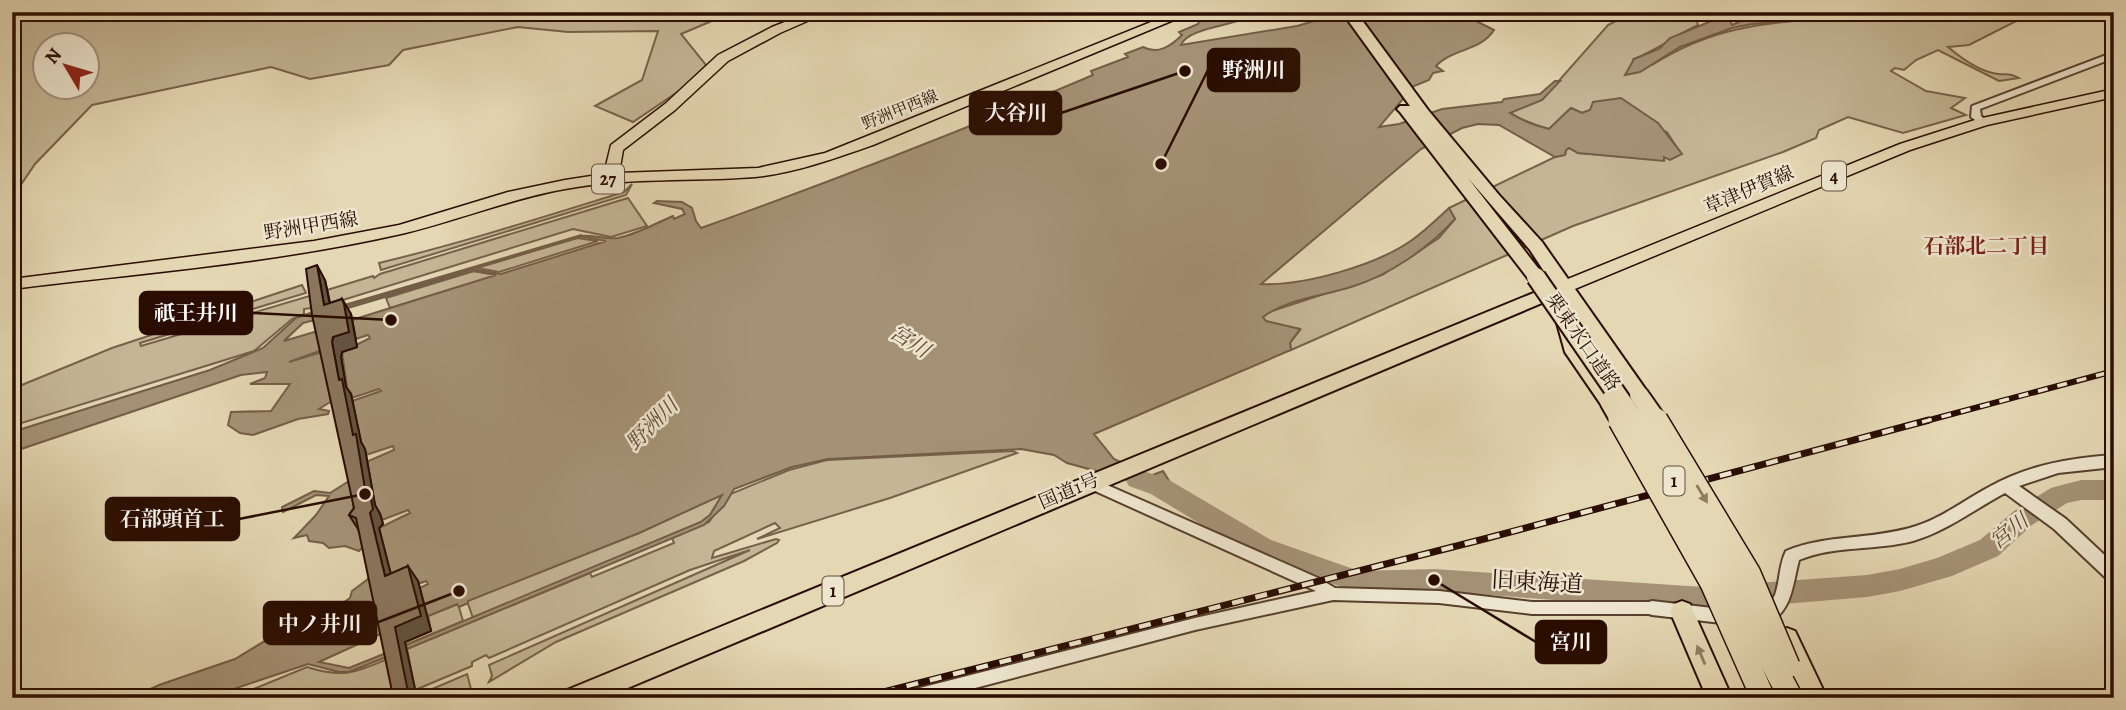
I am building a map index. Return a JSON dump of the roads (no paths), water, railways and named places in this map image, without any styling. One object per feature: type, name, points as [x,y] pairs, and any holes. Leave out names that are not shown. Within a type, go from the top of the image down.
[{"type":"highway","name":"栗東水口道路","points":[[1334,12],[1433,147],[1594,355],[1707,536],[1791,698]]},
{"type":"highway","name":"栗東水口道路","points":[[1349,12],[1423,113],[1493,199],[1536,246],[1564,287]]},
{"type":"highway","name":"1","points":[[1564,287],[1676,449],[1749,574],[1800,698]]},
{"type":"highway","name":"1","points":[[1564,287],[1568,308],[1565,330],[1574,349],[1609,401],[1709,574],[1744,647],[1763,698]]},
{"type":"highway","name":"国道1号","points":[[576,698],[1564,287]]},
{"type":"highway","points":[[1779,606],[1815,698]]},
{"type":"highway","points":[[1682,611],[1720,698]]},
{"type":"main road","name":"27","points":[[611,178],[617,148],[670,107],[723,58],[776,30],[822,12]]},
{"type":"main road","name":"野洲甲西線","points":[[12,284],[356,239],[565,184],[611,178],[758,172],[829,156],[1186,13]]},
{"type":"main road","name":"草津伊賀線","points":[[1564,287],[1905,147],[1983,122],[2114,93]]},
{"type":"street","points":[[1983,122],[1976,117],[1975,108],[2114,55]]},
{"type":"street","points":[[1779,606],[1792,556],[1806,549],[1880,541],[1915,533],[2013,489],[2047,470],[2114,461]]},
{"type":"street","points":[[1095,480],[1313,582],[1333,594]]},
{"type":"street","points":[[2013,489],[2060,524],[2114,575]]},
{"type":"street","name":"旧東海道","points":[[908,698],[1195,624],[1333,594],[1439,597],[1532,608],[1652,608],[1757,620],[1779,606]]},
{"type":"water","points":[[1193,12],[1220,19],[1240,14],[1253,15],[1202,30],[1185,39],[1181,45],[1297,26],[1345,12],[1510,12],[1476,21],[1494,30],[1482,42],[1442,60],[1436,66],[1443,71],[1433,73],[1429,80],[1414,86],[1379,127],[1399,124],[1442,109],[1502,102],[1504,99],[1540,94],[1555,81],[1560,81],[1542,100],[1510,113],[1549,129],[1571,108],[1582,113],[1590,110],[1593,102],[1621,98],[1658,123],[1682,154],[1670,160],[1664,157],[1664,161],[1578,153],[1569,148],[1565,155],[1555,157],[1499,125],[1478,124],[1462,128],[1421,149],[1261,284],[1318,278],[1380,258],[1412,240],[1449,208],[1455,219],[1433,240],[1407,260],[1379,276],[1351,287],[1294,302],[1263,317],[1266,321],[1300,329],[1290,343],[1291,350],[1094,434],[1114,459],[1150,476],[1163,471],[1171,484],[1163,493],[1067,463],[1054,455],[1021,449],[828,459],[792,467],[734,489],[724,506],[704,525],[407,649],[406,645],[701,522],[710,515],[722,495],[639,533],[468,601],[459,607],[457,604],[401,625],[420,588],[428,584],[426,581],[418,582],[395,590],[379,528],[410,513],[408,510],[382,520],[380,514],[376,516],[366,462],[394,450],[393,446],[366,455],[363,450],[352,401],[381,391],[379,389],[352,398],[348,395],[342,352],[370,338],[368,335],[356,339],[352,320],[496,275],[473,271],[331,313],[472,269],[501,274],[606,241],[579,236],[618,238],[673,216],[674,219],[685,214],[682,209],[654,203],[657,201],[682,202],[692,208],[701,228],[996,116],[1093,75],[1091,71],[1128,57],[1125,54],[1143,47],[1154,50],[1164,48],[1182,35],[1179,32],[1198,24],[1200,20]]},
{"type":"water","points":[[1842,12],[1843,17],[1732,28],[1680,47],[1640,72],[1625,75],[1634,59],[1659,49],[1670,38],[1716,19],[1730,19],[1732,25],[1746,19]]},
{"type":"water","points":[[319,310],[319,319],[303,323],[284,341],[321,330],[325,349],[289,362],[325,351],[335,399],[319,409],[329,411],[328,414],[298,419],[253,435],[240,433],[228,425],[231,412],[271,411],[290,384],[250,384],[265,378],[267,372],[241,375],[12,452],[12,432],[210,370],[263,348],[296,318]]},
{"type":"water","points":[[354,478],[364,546],[359,551],[345,546],[329,548],[323,543],[309,541],[307,535],[294,538],[316,515],[329,496],[316,495],[283,512],[282,507],[314,491],[330,493]]},
{"type":"water","points":[[373,569],[379,600],[331,620],[332,622],[379,603],[385,632],[319,662],[349,668],[391,651],[391,655],[349,672],[308,664],[207,698],[131,698],[159,685],[235,659],[306,616],[337,607],[368,579]]},
{"type":"waterway","points":[[344,306],[581,236]]},
{"type":"waterway","name":"宮川","points":[[1138,479],[1160,487],[1262,548],[1359,582],[1434,580],[1703,599],[1867,586],[1900,580],[1942,568],[1989,548],[2023,518],[2060,495],[2081,490],[2114,490]]},
{"type":"railway","points":[[1922,422],[2114,371]]},
{"type":"railway","points":[[860,698],[1484,539],[1929,420]]},
{"type":"place","name":"大谷川","points":[[1185,71]]},
{"type":"place","name":"野洲川","points":[[1161,164]]},
{"type":"place","name":"祇王井川","points":[[391,320]]},
{"type":"place","name":"石部頭首工","points":[[365,494]]},
{"type":"place","name":"宮川","points":[[1434,580]]},
{"type":"place","name":"中ノ井川","points":[[459,591]]},
{"type":"district","name":"石部北二丁目","points":[[1986,246]]}]
